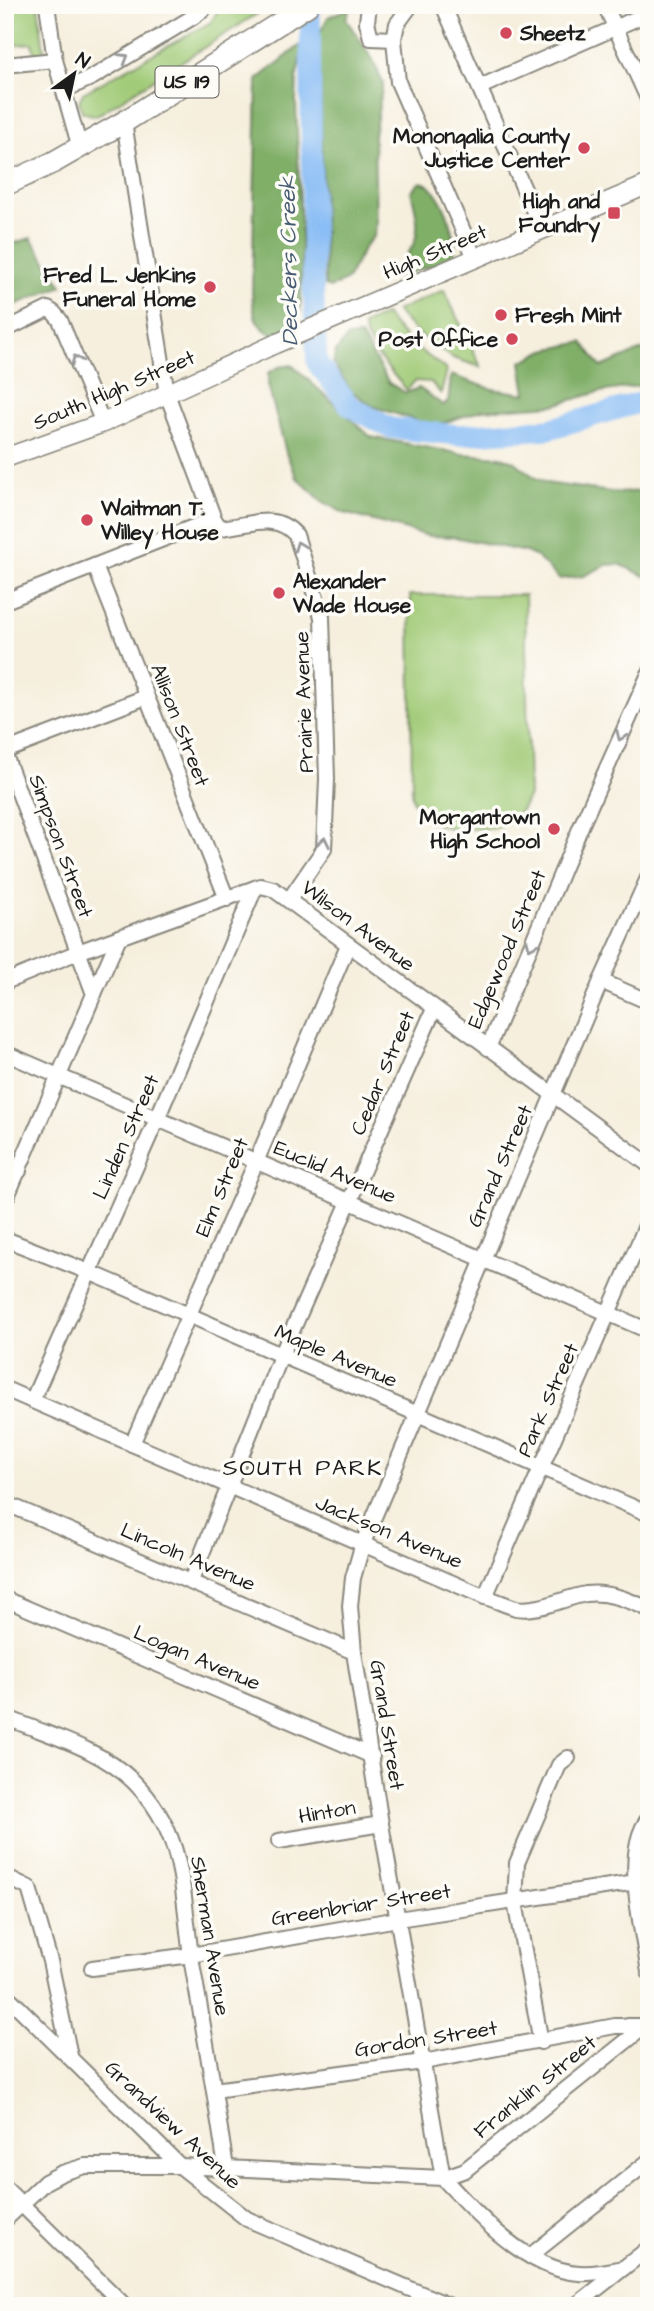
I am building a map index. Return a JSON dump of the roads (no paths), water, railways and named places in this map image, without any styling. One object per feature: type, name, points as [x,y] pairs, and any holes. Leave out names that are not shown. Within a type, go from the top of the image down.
[{"type":"main road","name":"US 119","points":[[5,185],[80,148],[124,122],[308,5]]},
{"type":"street","points":[[47,5],[55,60],[80,148]]},
{"type":"street","points":[[64,90],[103,71],[193,17],[203,10],[205,5]]},
{"type":"street","points":[[369,5],[367,22],[371,38],[394,39]]},
{"type":"street","points":[[411,5],[397,24],[394,39],[398,82],[471,249]]},
{"type":"street","points":[[443,5],[542,230]]},
{"type":"street","points":[[605,5],[649,101]]},
{"type":"street","points":[[480,87],[649,13]]},
{"type":"street","points":[[5,65],[55,60]]},
{"type":"street","points":[[5,601],[214,519],[167,394],[124,122]]},
{"type":"street","name":"High Street","points":[[239,361],[649,184]]},
{"type":"street","points":[[5,330],[48,309],[54,313],[60,320],[103,423]]},
{"type":"street","name":"South High Street","points":[[5,458],[103,423],[239,361]]},
{"type":"street","name":"Prairie Avenue","points":[[214,519],[220,528],[271,520],[289,528],[296,535],[322,617],[326,834],[324,849],[289,900]]},
{"type":"street","name":"Allison Street","points":[[95,566],[227,899]]},
{"type":"street","name":"Edgewood Street","points":[[488,1048],[582,824],[649,674]]},
{"type":"street","points":[[5,753],[146,697]]},
{"type":"street","name":"Simpson Street","points":[[5,753],[94,993]]},
{"type":"street","name":"Grand Street","points":[[443,2178],[354,1652],[350,1606],[354,1577],[363,1543],[601,981],[649,876]]},
{"type":"street","name":"Wilson Avenue","points":[[255,888],[261,886],[273,889],[289,900],[649,1165]]},
{"type":"street","points":[[5,982],[78,952],[255,888]]},
{"type":"street","name":"Linden Street","points":[[32,1401],[157,1119],[255,888]]},
{"type":"street","points":[[5,1201],[119,937]]},
{"type":"street","name":"Elm Street","points":[[132,1444],[348,945]]},
{"type":"street","points":[[601,981],[649,1002]]},
{"type":"street","name":"Cedar Street","points":[[191,1581],[281,1356],[434,1009]]},
{"type":"street","name":"Euclid Avenue","points":[[5,1053],[256,1162],[351,1200],[649,1331]]},
{"type":"street","points":[[5,1164],[19,1171]]},
{"type":"street","name":"Park Street","points":[[485,1597],[649,1219]]},
{"type":"street","name":"Maple Avenue","points":[[5,1238],[649,1514]]},
{"type":"street","name":"Jackson Avenue","points":[[5,1389],[485,1597],[518,1608],[544,1606],[600,1593],[625,1598],[649,1609]]},
{"type":"street","name":"Lincoln Avenue","points":[[5,1503],[354,1652]]},
{"type":"street","name":"Logan Avenue","points":[[5,1599],[372,1756]]},
{"type":"street","name":"Sherman Avenue","points":[[5,1717],[109,1761],[148,1797],[164,1821],[184,1880],[191,1955],[226,2168]]},
{"type":"street","points":[[541,2042],[515,1902],[517,1863],[559,1765],[568,1758]]},
{"type":"street","points":[[649,1818],[639,1837],[634,1860],[649,1972]]},
{"type":"street","name":"Hinton","points":[[279,1841],[381,1824]]},
{"type":"street","points":[[5,1875],[29,1888],[50,1961],[71,2057]]},
{"type":"street","name":"Greenbriar Street","points":[[92,1968],[191,1955],[636,1882]]},
{"type":"street","name":"Grandview Avenue","points":[[5,1994],[180,2166],[247,2219],[447,2305]]},
{"type":"street","name":"Gordon Street","points":[[214,2090],[423,2062],[615,2026],[647,2025]]},
{"type":"street","name":"Franklin Street","points":[[443,2178],[465,2170],[647,2025]]},
{"type":"street","points":[[530,2256],[649,2161]]},
{"type":"street","points":[[5,2220],[45,2182],[85,2166],[180,2166],[443,2178],[497,2232],[530,2256],[555,2269],[580,2273],[623,2268]]},
{"type":"street","points":[[5,2188],[125,2306]]},
{"type":"street","points":[[575,2306],[649,2248]]},
{"type":"waterway","name":"Deckers Creek","points":[[310,5],[313,282],[317,363],[350,406],[390,428],[458,435],[549,429],[649,400]]},
{"type":"place","name":"Sheetz","points":[[506,33]]},
{"type":"place","name":"Monongalia County Justice Center","points":[[584,148]]},
{"type":"place","name":"High and Foundry","points":[[614,213]]},
{"type":"place","name":"Fred L. Jenkins Funeral Home","points":[[210,287]]},
{"type":"place","name":"Fresh Mint","points":[[501,315]]},
{"type":"place","name":"Post Office","points":[[512,339]]},
{"type":"place","name":"Waitman T. Willey House","points":[[87,520]]},
{"type":"place","name":"Alexander Wade House","points":[[279,593]]},
{"type":"place","name":"Morgantown High School","points":[[554,829]]},
{"type":"district","name":"SOUTH PARK","points":[[303,1468]]}]
